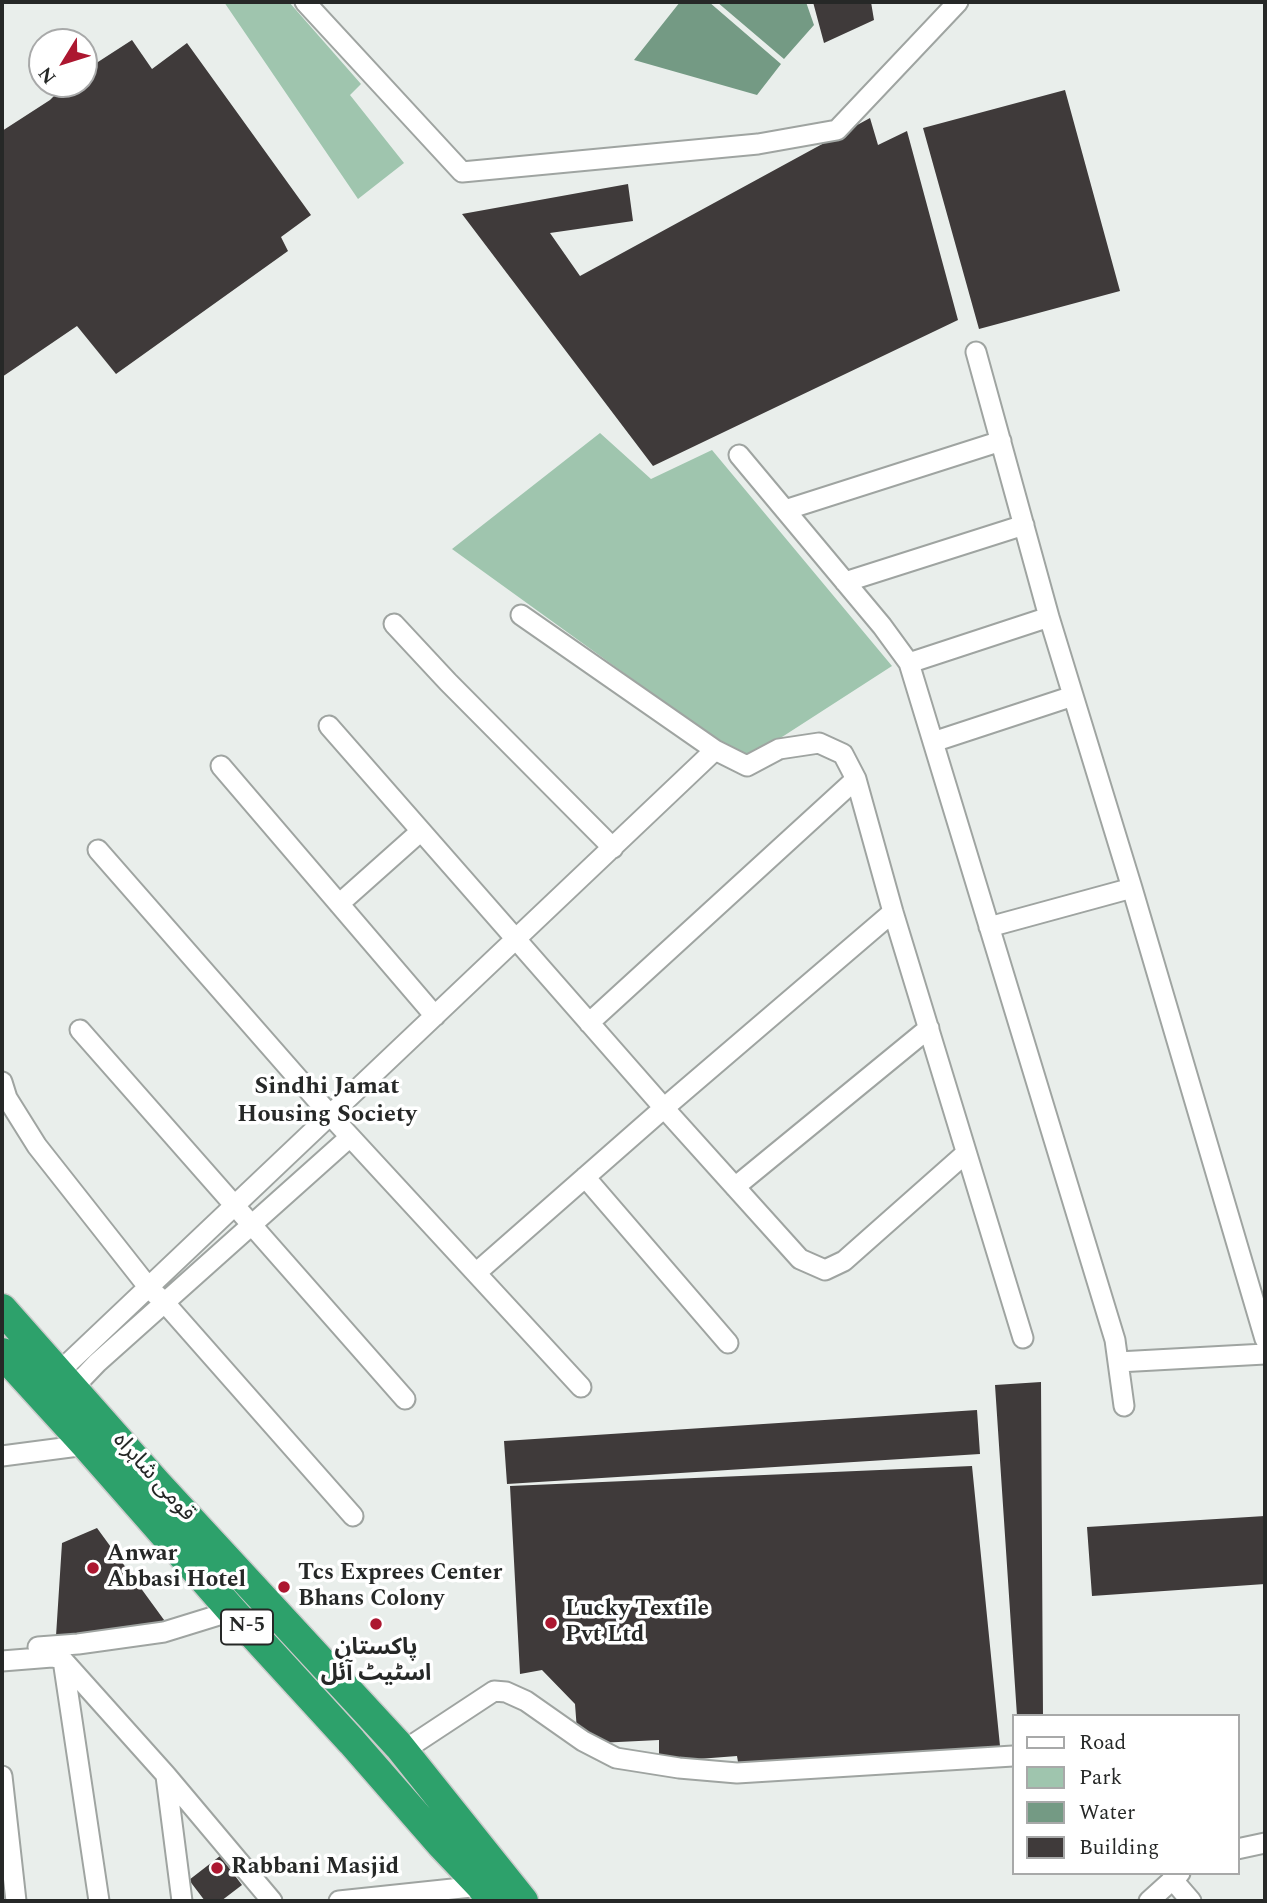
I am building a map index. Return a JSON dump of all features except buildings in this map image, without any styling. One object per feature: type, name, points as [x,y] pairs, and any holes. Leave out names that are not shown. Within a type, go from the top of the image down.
[{"type":"highway","name":"قومی شاہراہ","points":[[2,1309],[156,1483],[403,1751],[523,1901]]},
{"type":"highway","name":"قومی شاہراہ","points":[[2,1353],[487,1893]]},
{"type":"street","points":[[305,2],[462,172],[758,144],[837,130],[958,2]]},
{"type":"street","points":[[976,352],[1049,617],[1265,1339]]},
{"type":"street","points":[[785,510],[1001,441]]},
{"type":"street","points":[[738,455],[882,626],[909,663],[1115,1340],[1124,1406]]},
{"type":"street","points":[[845,582],[1024,526]]},
{"type":"street","points":[[521,615],[715,750],[747,766],[779,749],[819,743],[842,754],[856,779],[893,912],[1023,1338]]},
{"type":"street","points":[[909,663],[1049,617]]},
{"type":"street","points":[[394,624],[612,848]]},
{"type":"street","points":[[933,742],[1073,696]]},
{"type":"street","points":[[329,726],[800,1259],[825,1270],[844,1261],[966,1153]]},
{"type":"street","points":[[66,1380],[149,1288],[715,750]]},
{"type":"street","points":[[221,766],[435,1016]]},
{"type":"street","points":[[589,1023],[856,779]]},
{"type":"street","points":[[339,904],[421,831]]},
{"type":"street","points":[[98,850],[331,1116],[581,1387]]},
{"type":"street","points":[[989,927],[1132,888]]},
{"type":"street","points":[[476,1273],[893,912]]},
{"type":"street","points":[[735,1187],[929,1028]]},
{"type":"street","points":[[80,1030],[405,1399]]},
{"type":"street","points":[[2,1082],[7,1098],[37,1146],[149,1288],[353,1516]]},
{"type":"street","points":[[66,1380],[97,1363],[350,1137]]},
{"type":"street","points":[[585,1177],[728,1343]]},
{"type":"street","points":[[1118,1362],[1265,1354]]},
{"type":"street","points":[[2,1456],[86,1445]]},
{"type":"street","points":[[2,1651],[164,1632],[232,1611]]},
{"type":"street","points":[[2,1661],[52,1657],[62,1659],[166,1775],[272,1901]]},
{"type":"street","points":[[62,1659],[99,1901]]},
{"type":"street","points":[[403,1751],[494,1691],[506,1692],[526,1701],[583,1741],[616,1758],[679,1768],[737,1773],[1012,1756]]},
{"type":"street","points":[[166,1775],[182,1901]]},
{"type":"street","points":[[2,1776],[16,1901]]},
{"type":"street","points":[[1239,1849],[1265,1843]]},
{"type":"street","points":[[1149,1901],[1176,1876],[1191,1901]]},
{"type":"street","points":[[339,1901],[487,1893]]},
{"type":"green space","points":[[224,2],[289,2],[361,84],[350,95],[404,163],[358,199]]},
{"type":"green space","points":[[600,433],[651,479],[712,450],[892,666],[751,757],[736,754],[452,549]]},
{"type":"water","points":[[680,2],[709,2],[781,64],[757,95],[634,60]]},
{"type":"water","points":[[717,2],[806,2],[814,25],[784,59]]},
{"type":"place","name":"Anwar Abbasi Hotel","points":[[93,1568]]},
{"type":"place","name":"Tcs Exprees Center Bhans Colony","points":[[284,1587]]},
{"type":"place","name":"Lucky Textile Pvt Ltd","points":[[551,1623]]},
{"type":"place","name":"پاکستان اسٹیٹ آئل","points":[[376,1624]]},
{"type":"place","name":"Rabbani Masjid","points":[[217,1868]]},
{"type":"district","name":"Sindhi Jamat Housing Society","points":[[327,1102]]}]
